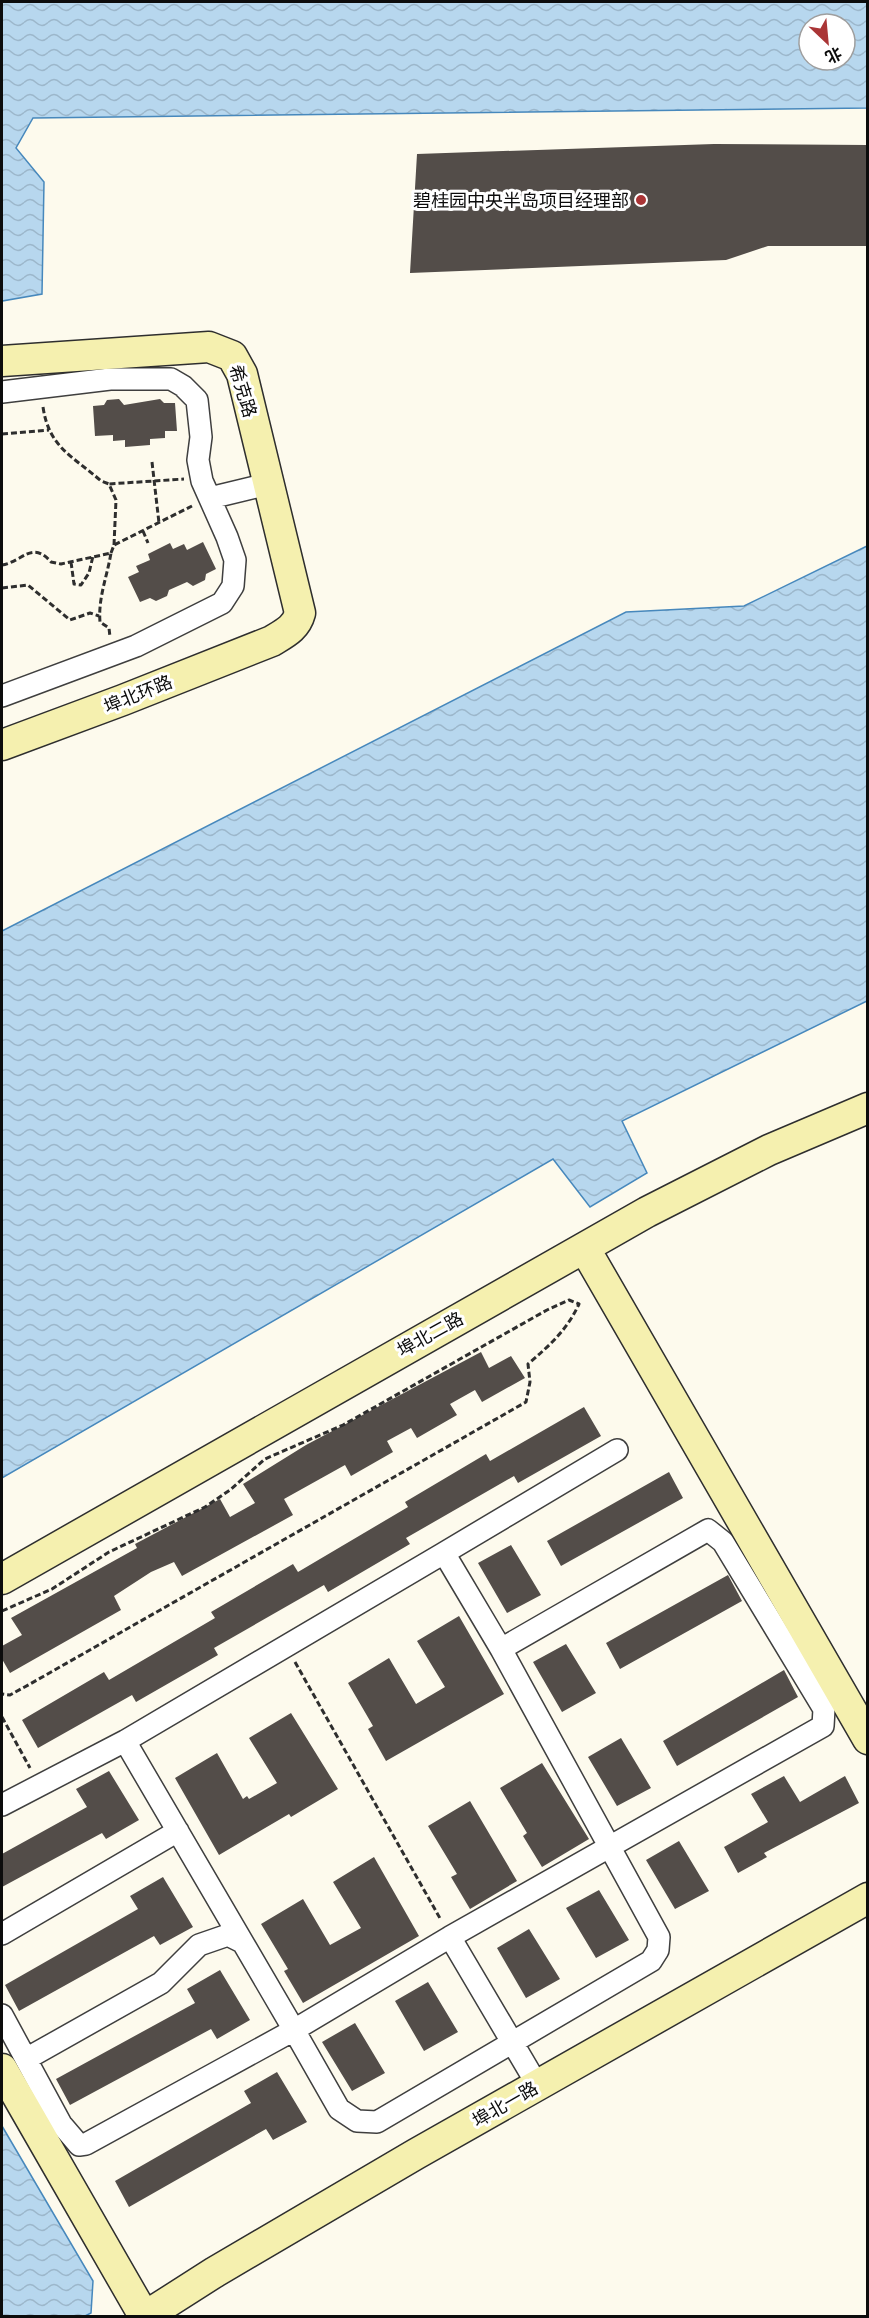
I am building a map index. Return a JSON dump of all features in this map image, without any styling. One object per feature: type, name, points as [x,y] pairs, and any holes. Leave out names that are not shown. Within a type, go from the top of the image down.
[{"type":"street","name":"希克路","points":[[2,361],[209,347],[232,356],[242,374],[300,613],[293,626],[273,640]]},
{"type":"street","points":[[2,392],[44,385],[110,379],[171,379],[197,400],[201,476],[235,560],[233,586],[222,603],[186,623],[109,657],[2,696]]},
{"type":"street","points":[[210,498],[268,484]]},
{"type":"street","name":"埠北环路","points":[[2,745],[273,640]]},
{"type":"street","name":"埠北二路","points":[[2,1579],[647,1212],[769,1150],[867,1108]]},
{"type":"street","points":[[585,1249],[867,1739]]},
{"type":"street","points":[[2,1806],[125,1741],[617,1450]]},
{"type":"street","points":[[14,2064],[71,2139],[79,2145],[86,2144],[294,2030],[450,1937],[823,1726],[824,1709],[723,1542],[708,1530],[501,1649]]},
{"type":"street","points":[[125,1741],[339,2109],[357,2121],[376,2122],[651,1961],[658,1950],[659,1937],[501,1649],[444,1553]]},
{"type":"street","points":[[2,1934],[178,1831]]},
{"type":"street","name":"埠北一路","points":[[145,2316],[215,2272],[867,1898]]},
{"type":"street","points":[[14,2064],[161,1983],[199,1945],[228,1935],[242,1942]]},
{"type":"street","points":[[450,1937],[538,2086]]},
{"type":"street","points":[[2,2015],[14,2064],[145,2316]]},
{"type":"path","points":[[44,385],[43,406],[49,430],[57,445],[101,481],[109,484],[201,476]]},
{"type":"path","points":[[2,434],[49,430]]},
{"type":"path","points":[[152,462],[159,523]]},
{"type":"path","points":[[109,484],[116,501],[114,545],[103,580],[99,616],[100,622],[109,628],[109,657]]},
{"type":"path","points":[[114,545],[210,498]]},
{"type":"path","points":[[142,531],[148,543]]},
{"type":"path","points":[[2,565],[33,551],[44,554],[51,562],[70,562],[111,553]]},
{"type":"path","points":[[70,562],[74,584],[81,585],[89,573],[93,556]]},
{"type":"path","points":[[2,588],[28,585],[70,620],[90,613],[99,616]]},
{"type":"path","points":[[2,1611],[52,1589],[109,1552],[205,1507],[230,1490],[265,1459],[343,1425],[554,1307],[569,1300],[579,1304],[571,1320],[556,1340],[528,1364],[530,1382],[526,1402],[30,1684],[10,1695],[2,1694]]},
{"type":"path","points":[[286,1646],[450,1937]]},
{"type":"path","points":[[2,1717],[39,1786]]},
{"type":"water","points":[[2,2],[867,2],[867,108],[33,118],[16,148],[44,182],[42,294],[2,301]]},
{"type":"water","points":[[867,546],[867,1001],[622,1121],[647,1173],[590,1207],[553,1159],[2,1478],[2,931],[626,612],[744,606]]},
{"type":"water","points":[[2,2126],[93,2281],[91,2313],[85,2316],[2,2316]]},
{"type":"building","name":"碧桂园中央半岛项目经理部","points":[[714,144],[867,145],[867,246],[768,246],[726,260],[410,273],[417,154]]},
{"type":"building","points":[[119,399],[124,405],[160,399],[164,403],[175,403],[177,431],[165,431],[165,438],[150,439],[150,445],[125,447],[125,440],[113,441],[113,435],[95,436],[93,406],[104,405],[107,400]]},
{"type":"building","points":[[203,542],[216,569],[206,574],[205,580],[193,586],[187,582],[169,590],[167,596],[156,601],[150,598],[140,602],[128,577],[139,572],[136,566],[150,560],[148,554],[170,543],[173,549],[184,544],[187,550]]},
{"type":"building","points":[[481,1352],[489,1368],[511,1356],[525,1378],[482,1402],[475,1390],[450,1404],[457,1415],[417,1438],[411,1428],[387,1441],[393,1452],[351,1476],[345,1465],[284,1499],[293,1515],[182,1576],[174,1562],[151,1572],[114,1596],[121,1610],[10,1673],[2,1659],[2,1646],[22,1635],[11,1618],[137,1548],[135,1544],[220,1499],[230,1517],[255,1503],[243,1484],[306,1445]]},
{"type":"building","points":[[584,1407],[601,1436],[518,1483],[514,1476],[406,1538],[410,1544],[328,1592],[324,1585],[214,1648],[218,1655],[136,1702],[132,1695],[38,1748],[22,1720],[104,1672],[109,1680],[215,1618],[211,1612],[293,1564],[298,1572],[408,1507],[405,1502],[486,1454],[490,1461]]},
{"type":"building","points":[[669,1472],[683,1498],[561,1566],[547,1541]]},
{"type":"building","points":[[511,1545],[541,1595],[507,1613],[478,1563]]},
{"type":"building","points":[[728,1575],[742,1601],[620,1669],[606,1643]]},
{"type":"building","points":[[459,1616],[504,1694],[386,1761],[368,1729],[373,1726],[348,1683],[389,1658],[416,1704],[445,1687],[417,1641]]},
{"type":"building","points":[[566,1644],[596,1693],[562,1712],[533,1662]]},
{"type":"building","points":[[784,1670],[798,1697],[677,1766],[663,1741]]},
{"type":"building","points":[[291,1713],[338,1789],[291,1817],[289,1814],[219,1855],[175,1778],[217,1753],[243,1799],[247,1796],[249,1799],[277,1783],[249,1738]]},
{"type":"building","points":[[621,1738],[651,1788],[617,1806],[588,1757]]},
{"type":"building","points":[[542,1763],[589,1839],[542,1867],[523,1836],[527,1833],[500,1788]]},
{"type":"building","points":[[109,1771],[139,1820],[106,1839],[102,1833],[2,1887],[2,1854],[87,1807],[76,1789]]},
{"type":"building","points":[[784,1776],[800,1802],[845,1776],[859,1803],[764,1853],[767,1857],[738,1873],[724,1847],[768,1822],[751,1794]]},
{"type":"building","points":[[470,1801],[517,1881],[470,1909],[451,1877],[457,1874],[428,1826]]},
{"type":"building","points":[[679,1841],[709,1891],[675,1909],[646,1860]]},
{"type":"building","points":[[374,1857],[419,1936],[303,2003],[284,1971],[288,1969],[261,1924],[303,1899],[330,1945],[361,1928],[333,1882]]},
{"type":"building","points":[[163,1877],[193,1927],[160,1945],[154,1936],[19,2011],[5,1985],[138,1909],[130,1896]]},
{"type":"building","points":[[599,1890],[629,1940],[596,1958],[566,1908]]},
{"type":"building","points":[[529,1929],[560,1979],[526,1998],[497,1948]]},
{"type":"building","points":[[220,1970],[250,2020],[217,2039],[211,2029],[70,2105],[56,2079],[195,2003],[187,1989]]},
{"type":"building","points":[[428,1982],[458,2032],[424,2051],[395,2001]]},
{"type":"building","points":[[355,2023],[385,2073],[352,2091],[322,2042]]},
{"type":"building","points":[[277,2072],[307,2122],[273,2140],[266,2129],[129,2207],[115,2181],[251,2103],[244,2091]]},
{"type":"place","name":"碧桂园中央半岛项目经理部","points":[[641,200]]}]
